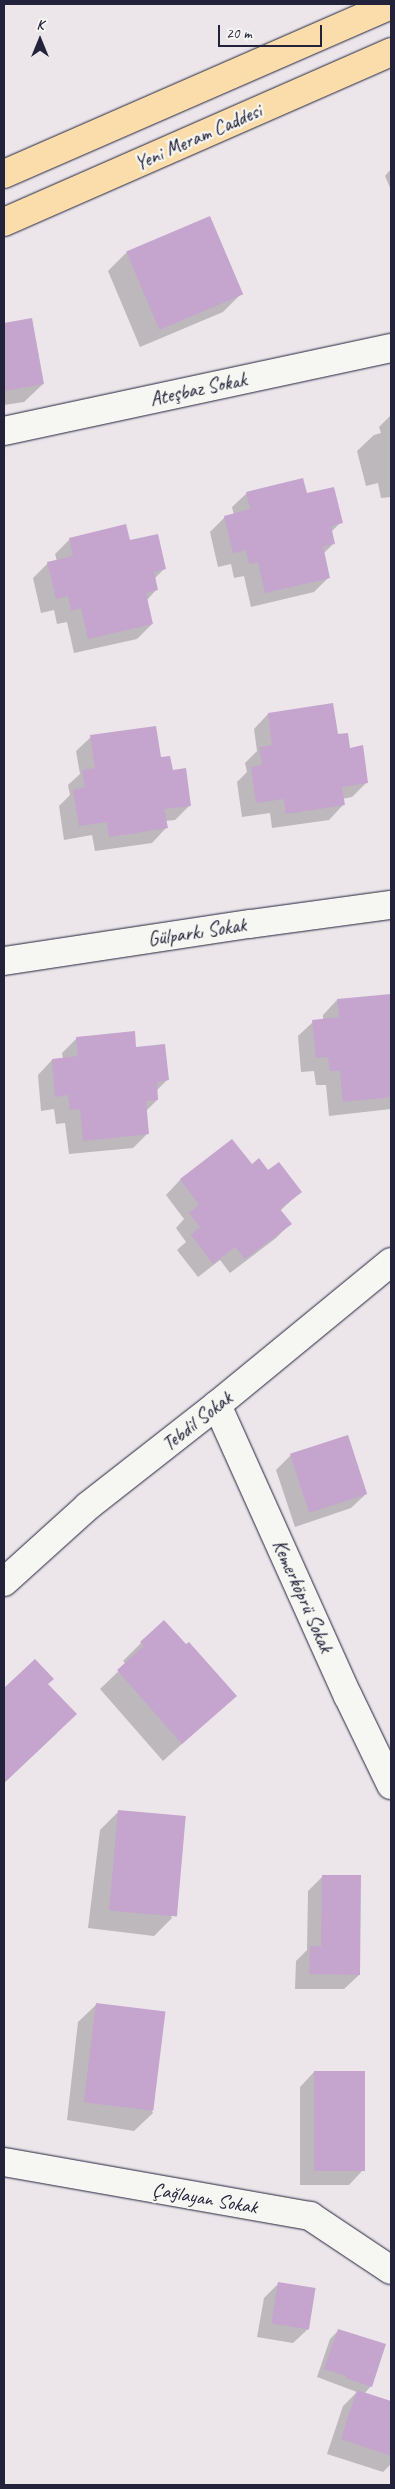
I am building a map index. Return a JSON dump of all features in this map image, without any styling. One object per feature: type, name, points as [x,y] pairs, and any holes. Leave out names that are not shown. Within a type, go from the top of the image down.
[{"type":"main road","points":[[4,174],[391,5]]},
{"type":"main road","name":"Yeni Meram Caddesi","points":[[4,222],[391,52]]},
{"type":"street","name":"Ateşbaz Sokak","points":[[4,431],[391,348]]},
{"type":"street","name":"Gülparkı Sokak","points":[[4,962],[250,924],[391,905]]},
{"type":"street","name":"Tebdil Sokak","points":[[4,1582],[88,1506],[217,1405],[391,1262]]},
{"type":"street","name":"Kemerköprü Sokak","points":[[217,1405],[348,1696],[391,1785]]},
{"type":"street","name":"Çağlayan Sokak","points":[[4,2162],[310,2216],[391,2270]]},
{"type":"building","points":[[210,216],[243,294],[159,330],[126,252]]},
{"type":"building","points":[[32,318],[44,384],[4,391],[4,323]]},
{"type":"building","points":[[303,478],[307,493],[334,487],[343,523],[331,526],[335,544],[323,546],[330,578],[265,593],[258,562],[249,564],[246,550],[233,553],[224,516],[250,509],[246,492]]},
{"type":"building","points":[[126,524],[130,540],[158,534],[166,569],[154,572],[158,590],[146,593],[153,624],[88,639],[81,608],[71,611],[68,596],[56,599],[47,562],[73,556],[69,538]]},
{"type":"building","points":[[333,703],[338,734],[348,733],[350,748],[363,745],[368,783],[342,787],[345,805],[286,814],[284,799],[256,803],[251,767],[262,765],[259,747],[272,745],[268,713]]},
{"type":"building","points":[[156,726],[161,757],[170,756],[173,770],[186,768],[191,806],[164,809],[168,828],[109,837],[107,822],[79,826],[73,790],[85,787],[82,770],[95,768],[90,735]]},
{"type":"building","points":[[391,994],[391,1097],[343,1102],[340,1071],[330,1071],[328,1057],[316,1058],[312,1020],[339,1017],[337,999]]},
{"type":"building","points":[[135,1031],[136,1047],[165,1044],[169,1080],[157,1082],[158,1100],[146,1101],[149,1134],[83,1141],[80,1109],[70,1110],[68,1095],[55,1097],[52,1059],[78,1056],[76,1037]]},
{"type":"building","points":[[232,1139],[252,1164],[259,1158],[268,1170],[279,1162],[302,1192],[280,1209],[292,1224],[245,1259],[235,1247],[213,1264],[191,1235],[200,1227],[189,1213],[199,1205],[180,1179]]},
{"type":"building","points":[[348,1435],[367,1494],[309,1513],[290,1454]]},
{"type":"building","points":[[164,1620],[186,1644],[189,1642],[237,1696],[182,1744],[117,1670],[144,1646],[140,1642]]},
{"type":"building","points":[[35,1659],[54,1679],[48,1684],[77,1714],[4,1783],[4,1688]]},
{"type":"building","points":[[118,1810],[186,1816],[177,1917],[109,1911]]},
{"type":"building","points":[[322,1875],[361,1875],[360,1975],[309,1974],[310,1946],[321,1946]]},
{"type":"building","points":[[96,2003],[165,2012],[153,2111],[84,2102]]},
{"type":"building","points":[[314,2071],[365,2071],[365,2171],[314,2171]]},
{"type":"building","points":[[278,2282],[316,2288],[309,2329],[271,2323]]},
{"type":"building","points":[[338,2329],[386,2344],[372,2387],[324,2369]]},
{"type":"building","points":[[357,2390],[391,2401],[391,2456],[341,2439]]}]
